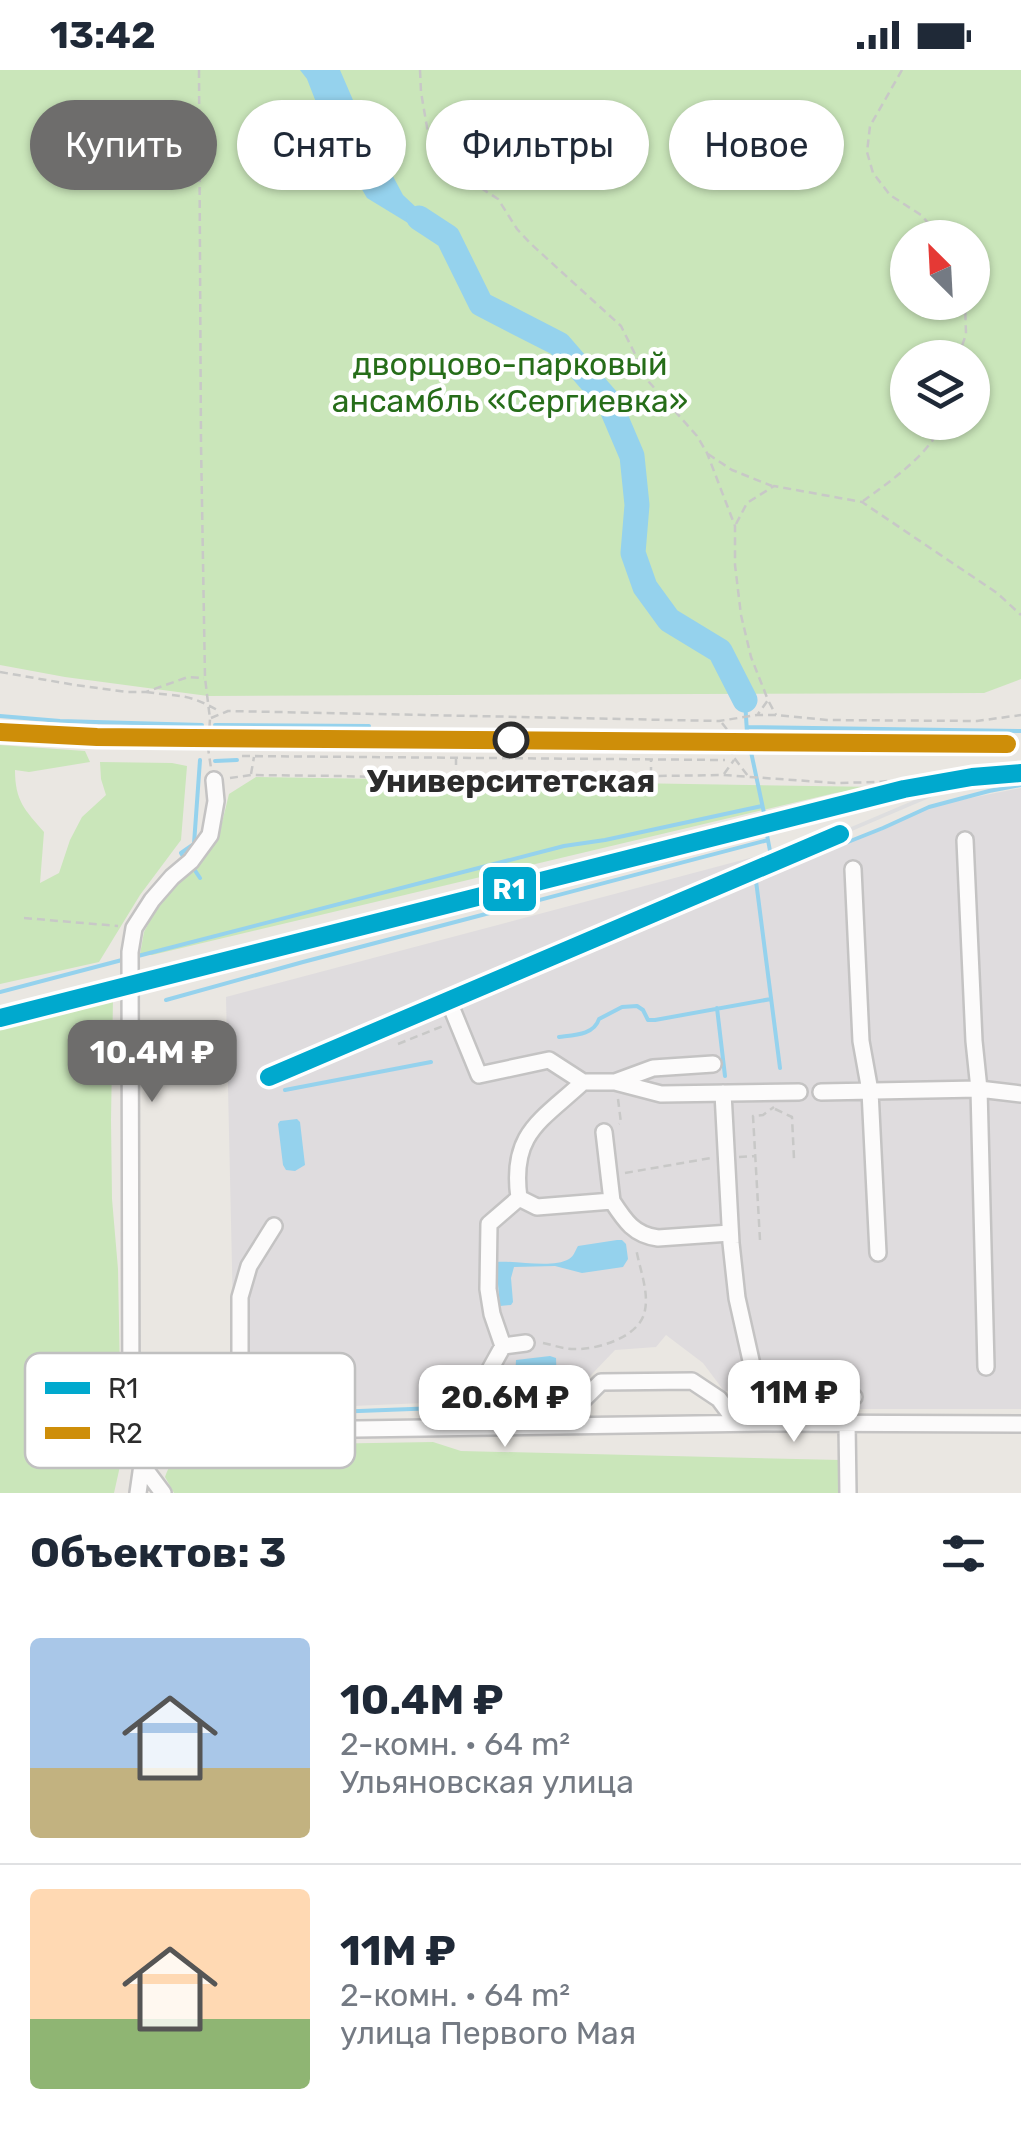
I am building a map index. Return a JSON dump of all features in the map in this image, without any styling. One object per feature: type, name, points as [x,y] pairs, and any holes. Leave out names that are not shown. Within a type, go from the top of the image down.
[{"type":"street","points":[[131,1353],[130,952],[134,928],[152,900],[191,861],[210,835],[216,802],[214,780]]},
{"type":"street","points":[[965,840],[979,1089],[986,1368]]},
{"type":"street","points":[[852,868],[861,1041],[870,1090],[878,1254]]},
{"type":"street","points":[[455,1014],[479,1076],[548,1060],[584,1082],[615,1082],[660,1094],[798,1092]]},
{"type":"street","points":[[615,1082],[653,1068],[706,1065],[716,1093],[726,1157],[737,1298],[764,1419]]},
{"type":"street","points":[[519,1198],[517,1160],[528,1133],[584,1082]]},
{"type":"street","points":[[821,1092],[979,1089],[1021,1094]]},
{"type":"street","points":[[604,1132],[612,1201],[635,1232],[658,1238],[730,1232]]},
{"type":"street","points":[[519,1198],[537,1207],[612,1201]]},
{"type":"street","points":[[484,1382],[503,1346],[488,1288],[489,1224],[519,1198]]},
{"type":"street","points":[[240,1353],[240,1297],[249,1266],[274,1226]]},
{"type":"street","points":[[503,1346],[526,1343]]},
{"type":"street","points":[[566,1426],[579,1404],[601,1382],[692,1381],[719,1399],[737,1423]]},
{"type":"street","points":[[764,1419],[779,1407],[806,1400],[854,1396]]},
{"type":"street","points":[[355,1429],[737,1423],[764,1419],[1021,1424]]},
{"type":"street","points":[[848,1422],[848,1493]]},
{"type":"street","points":[[138,1493],[142,1468]]},
{"type":"street","points":[[144,1468],[164,1493]]},
{"type":"path","points":[[200,70],[205,678],[210,719],[209,763],[214,780],[250,775],[456,779],[723,775],[835,784],[1021,765]]},
{"type":"path","points":[[420,70],[430,139],[444,164],[498,199],[531,244],[621,326],[649,382],[697,436],[707,454],[735,526],[734,564],[741,616],[752,657],[776,715]]},
{"type":"path","points":[[902,70],[870,126],[867,152],[873,173],[890,195],[925,220]]},
{"type":"path","points":[[862,502],[898,476],[932,440]]},
{"type":"path","points":[[707,454],[732,470],[774,486],[862,502],[997,593],[1021,615]]},
{"type":"path","points":[[735,526],[748,503],[774,486]]},
{"type":"path","points":[[0,672],[107,690],[188,696],[220,712],[721,722],[757,715],[827,720],[977,721],[1021,714]]},
{"type":"path","points":[[146,692],[188,677],[205,678]]},
{"type":"path","points":[[757,715],[768,700]]},
{"type":"path","points":[[210,719],[220,712]]},
{"type":"path","points":[[375,715],[376,721]]},
{"type":"path","points":[[644,733],[645,718]]},
{"type":"path","points":[[721,722],[732,742],[734,759],[751,778]]},
{"type":"path","points":[[300,731],[722,734]]},
{"type":"path","points":[[242,756],[725,760]]},
{"type":"path","points":[[250,775],[254,756]]},
{"type":"path","points":[[456,757],[456,779]]},
{"type":"path","points":[[651,759],[651,776]]},
{"type":"path","points":[[723,775],[734,759]]},
{"type":"path","points":[[24,918],[134,928]]},
{"type":"path","points":[[0,1008],[129,976]]},
{"type":"path","points":[[398,1044],[455,1014]]},
{"type":"path","points":[[618,1102],[619,1112]]},
{"type":"path","points":[[760,1240],[753,1116],[774,1108],[792,1117],[794,1159]]},
{"type":"path","points":[[609,1176],[755,1156]]},
{"type":"path","points":[[526,1343],[591,1348],[628,1334],[639,1324],[646,1304],[635,1232]]},
{"type":"shaded area","points":[[1021,788],[1021,1409],[856,1409],[851,1386],[724,1391],[703,1363],[666,1335],[656,1347],[615,1350],[570,1397],[355,1406],[355,1353],[234,1353],[226,997],[765,854],[770,876],[806,858],[951,802]]},
{"type":"green space","name":"дворцово-парковый ансамбль «Сергиевка»","points":[[0,70],[1021,70],[1021,679],[984,693],[208,696],[0,665]]},
{"type":"green space","points":[[0,745],[85,751],[90,762],[29,772],[15,770],[22,804],[44,832],[40,883],[59,873],[82,817],[106,795],[100,762],[187,766],[181,840],[140,895],[99,962],[0,984]]},
{"type":"green space","points":[[256,777],[878,787],[835,793],[152,955],[140,954],[144,932],[157,907],[218,839],[229,794]]},
{"type":"green space","points":[[113,998],[112,1199],[120,1353],[25,1353],[25,1468],[120,1468],[114,1493],[0,1493],[0,1028]]},
{"type":"green space","points":[[433,1442],[461,1451],[841,1460],[840,1493],[174,1493],[165,1477],[169,1468],[355,1468],[355,1443]]},
{"type":"water","points":[[300,70],[340,70],[353,100],[315,100]]},
{"type":"water","points":[[362,190],[400,190],[448,237],[408,223],[367,198]]},
{"type":"water","points":[[297,1119],[305,1165],[295,1171],[286,1170],[278,1124]]},
{"type":"water","points":[[622,1240],[628,1259],[623,1267],[582,1273],[555,1266],[514,1267],[513,1302],[500,1306],[496,1262],[562,1262],[571,1258],[578,1246]]},
{"type":"water","points":[[556,1358],[557,1385],[518,1390],[516,1360]]},
{"type":"waterway","points":[[419,218],[448,237],[481,304],[559,344],[609,402],[632,456],[637,505],[633,553],[645,587],[669,620],[720,651],[745,700]]},
{"type":"waterway","points":[[745,700],[747,733],[764,813]]},
{"type":"waterway","points":[[0,716],[202,725]]},
{"type":"waterway","points":[[215,725],[369,726]]},
{"type":"waterway","points":[[747,727],[1021,731]]},
{"type":"waterway","points":[[184,858],[181,853],[194,844],[200,760]]},
{"type":"waterway","points":[[215,761],[237,760]]},
{"type":"waterway","points":[[774,869],[929,807],[1021,785]]},
{"type":"waterway","points":[[134,957],[564,846],[762,806]]},
{"type":"waterway","points":[[767,835],[771,856]]},
{"type":"waterway","points":[[166,1000],[768,840]]},
{"type":"waterway","points":[[194,869],[200,878]]},
{"type":"waterway","points":[[756,881],[780,1068]]},
{"type":"waterway","points":[[0,992],[122,960]]},
{"type":"waterway","points":[[559,1037],[588,1031],[599,1019],[622,1007],[637,1006],[648,1020],[655,1020],[771,999]]},
{"type":"waterway","points":[[717,1008],[725,1076]]},
{"type":"waterway","points":[[285,1090],[431,1062]]},
{"type":"waterway","points":[[355,1411],[543,1404]]},
{"type":"railway","points":[[0,1018],[904,789],[1021,773]]},
{"type":"railway","points":[[269,1077],[936,793]]},
{"type":"transit line","name":"R2","points":[[0,732],[97,737],[1007,744]]},
{"type":"transit line","name":"R1","points":[[0,1018],[904,789],[1021,773]]},
{"type":"transit line","name":"R1","points":[[269,1077],[840,834]]},
{"type":"place","name":"Университетская","points":[[511,740]]}]
